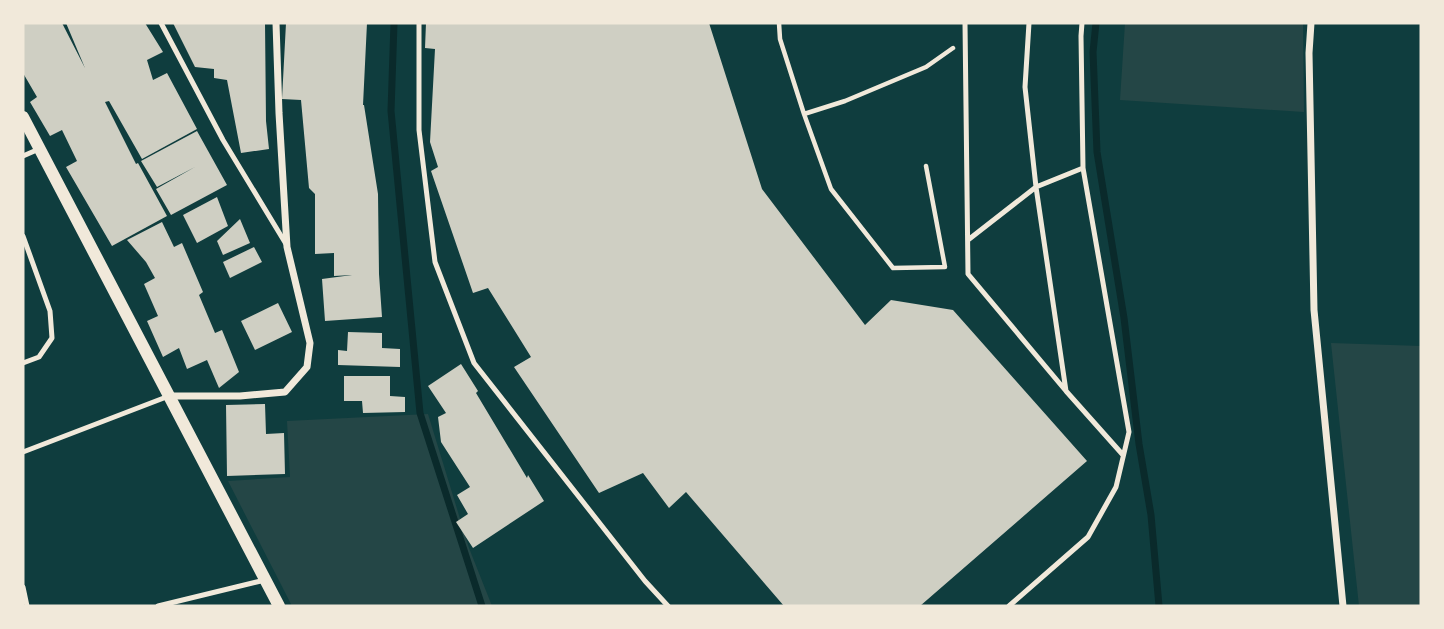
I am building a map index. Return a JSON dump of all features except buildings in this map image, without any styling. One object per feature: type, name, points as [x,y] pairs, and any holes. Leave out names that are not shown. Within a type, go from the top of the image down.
[{"type":"street","points":[[169,396],[240,396],[285,392],[307,367],[310,343],[287,247],[276,23]]},
{"type":"street","points":[[1311,23],[1309,53],[1314,310],[1343,606]]},
{"type":"street","points":[[23,117],[279,606]]},
{"type":"lane","points":[[161,23],[223,140],[287,247]]},
{"type":"lane","points":[[419,23],[419,130],[435,262],[474,363],[645,581],[668,606]]},
{"type":"lane","points":[[965,23],[968,274],[1123,455]]},
{"type":"lane","points":[[1028,23],[1025,86],[1036,187],[1066,391]]},
{"type":"lane","points":[[1009,606],[1088,537],[1116,487],[1129,432],[1083,168],[1082,23]]},
{"type":"lane","points":[[23,156],[39,149]]},
{"type":"lane","points":[[968,241],[1036,187],[1083,168]]},
{"type":"lane","points":[[23,236],[50,311],[52,338],[39,357],[23,363]]},
{"type":"lane","points":[[23,452],[169,396]]},
{"type":"lane","points":[[158,606],[265,580]]},
{"type":"lane","points":[[23,587],[27,606]]},
{"type":"path","points":[[779,23],[780,39],[831,189],[893,268],[944,267],[926,166]]},
{"type":"path","points":[[804,114],[845,101],[926,66],[966,40]]},
{"type":"shaded area","points":[[1125,23],[1303,23],[1304,112],[1120,100]]},
{"type":"shaded area","points":[[1331,343],[1421,346],[1421,606],[1359,606]]},
{"type":"shaded area","points":[[428,414],[469,548],[492,606],[292,606],[228,481],[290,477],[287,421]]},
{"type":"waterway","points":[[394,23],[391,111],[420,413],[482,606]]},
{"type":"waterway","points":[[1096,23],[1093,52],[1097,152],[1124,318],[1139,444],[1151,515],[1159,606]]}]
